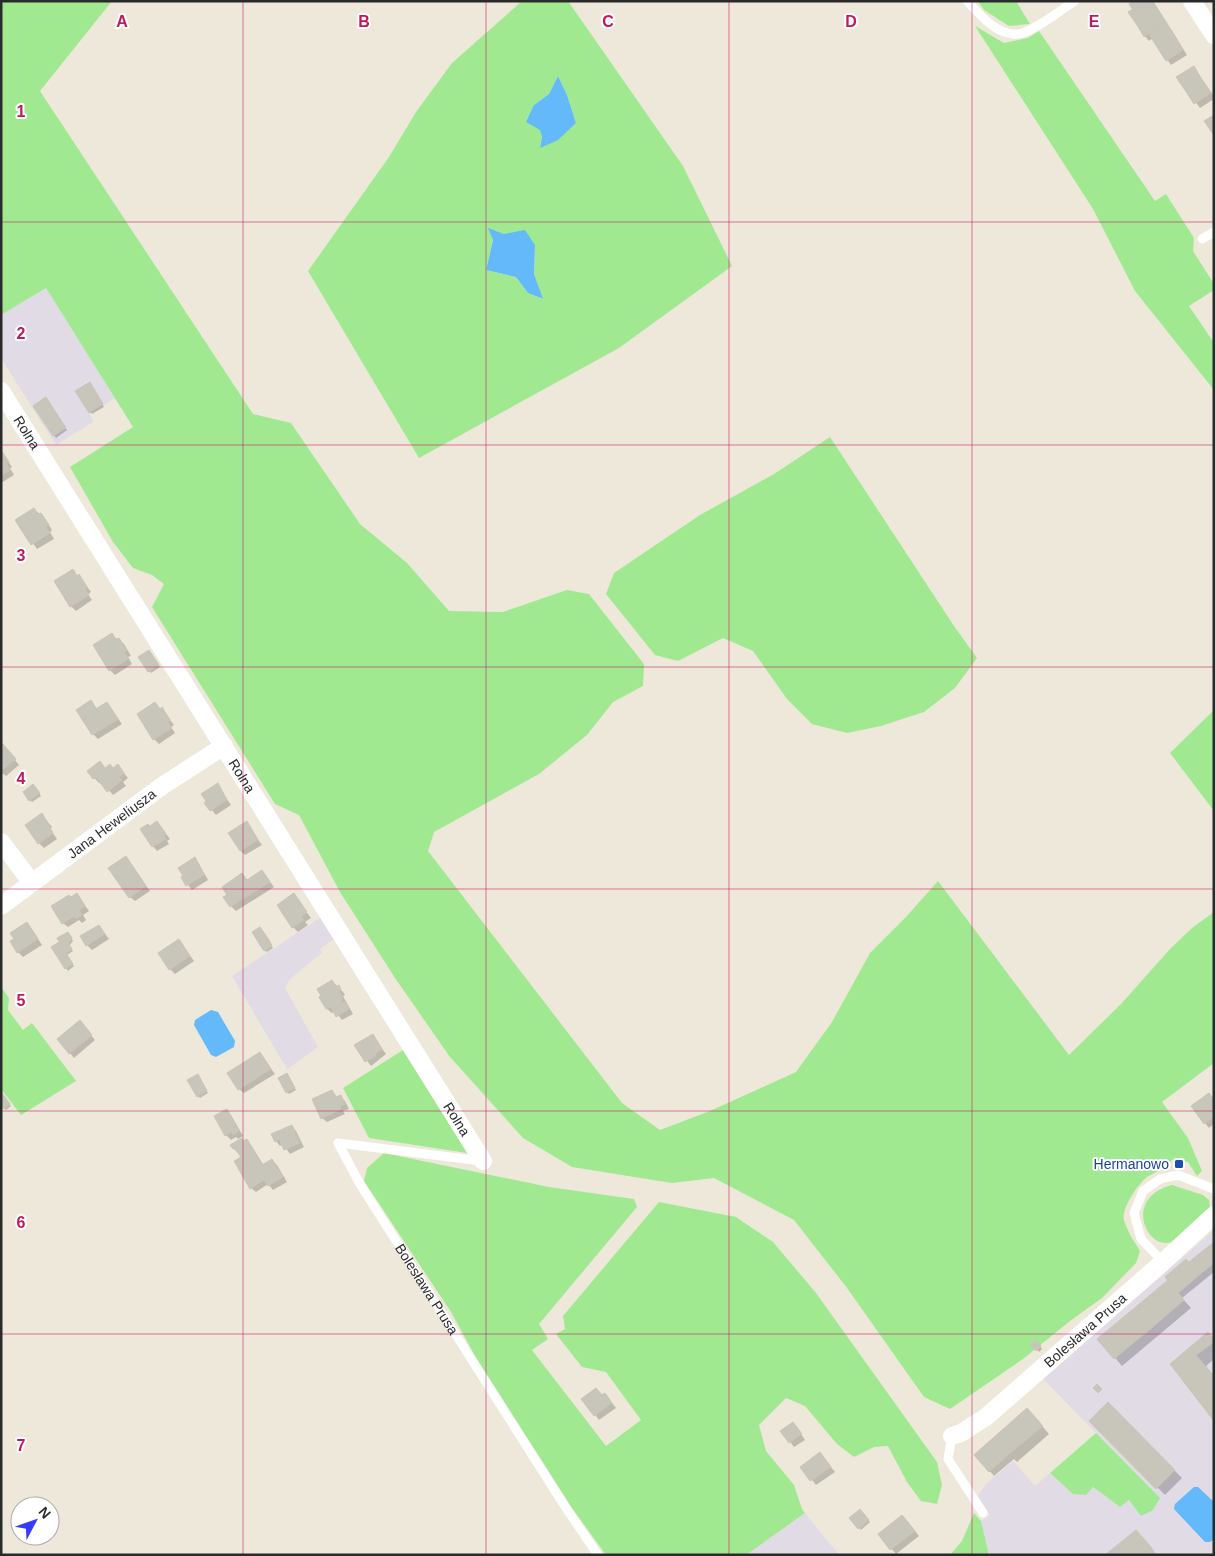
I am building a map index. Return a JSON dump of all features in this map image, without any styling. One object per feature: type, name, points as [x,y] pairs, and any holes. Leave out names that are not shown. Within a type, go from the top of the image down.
[{"type":"street","points":[[1192,1],[1214,35]]},
{"type":"street","name":"Rolna","points":[[1,390],[483,1161]]},
{"type":"street","name":"Jana Heweliusza","points":[[1,906],[162,786],[224,746]]},
{"type":"street","points":[[1,842],[32,883]]},
{"type":"street","name":"Bolesława Prusa","points":[[952,1436],[961,1433],[986,1417],[1214,1215]]},
{"type":"lane","points":[[967,1],[984,19],[1000,30],[1018,34],[1033,28],[1075,1]]},
{"type":"lane","points":[[1202,239],[1214,232]]},
{"type":"lane","name":"Bolesława Prusa","points":[[483,1161],[338,1143],[360,1184],[566,1508],[598,1555]]},
{"type":"lane","points":[[1163,1262],[1141,1239],[1134,1213],[1143,1191],[1160,1179],[1178,1175],[1214,1189]]},
{"type":"lane","points":[[952,1436],[948,1460],[983,1513]]},
{"type":"shaded area","points":[[46,288],[115,398],[90,414],[93,422],[56,445],[1,358],[1,315]]},
{"type":"shaded area","points":[[323,916],[335,938],[320,949],[322,953],[290,979],[285,988],[318,1047],[287,1069],[232,976]]},
{"type":"shaded area","points":[[1214,1230],[1214,1555],[989,1555],[981,1521],[990,1515],[978,1496],[986,1484],[1013,1461],[1035,1486],[1050,1473],[1073,1494],[1093,1487],[1120,1507],[1129,1500],[1160,1498],[1043,1379]]},
{"type":"shaded area","points":[[805,1513],[839,1555],[746,1555]]},
{"type":"green space","points":[[1,1],[112,1],[40,91],[253,414],[291,423],[360,524],[407,563],[449,611],[503,612],[567,590],[589,594],[644,664],[643,686],[613,702],[587,735],[539,774],[434,832],[428,851],[622,1103],[660,1130],[710,1111],[796,1072],[832,1022],[870,953],[938,881],[1069,1055],[1121,1004],[1170,949],[1192,928],[1214,912],[1214,1063],[1162,1102],[1188,1138],[1202,1171],[1197,1176],[1188,1162],[1172,1160],[1163,1168],[1147,1177],[1139,1185],[1125,1210],[1124,1220],[1140,1251],[1136,1263],[1102,1298],[1023,1359],[950,1409],[924,1397],[847,1288],[794,1220],[714,1178],[672,1183],[572,1167],[523,1138],[450,1057],[395,978],[340,892],[299,815],[275,804],[152,607],[164,584],[152,575],[133,568],[113,542],[70,467],[133,427],[46,288],[1,315]]},
{"type":"green space","points":[[522,1],[568,1],[683,166],[732,266],[619,348],[419,458],[308,271],[389,157],[416,112],[452,63]],"holes":[[[558,76],[567,95],[576,123],[540,147],[542,137],[534,105],[549,94]],[[489,229],[535,245],[534,274],[542,299],[528,293],[516,277],[486,270],[493,239]]]},
{"type":"green space","points":[[978,1],[1016,1],[1030,24],[1009,26],[984,10]]},
{"type":"green space","points":[[975,26],[1004,43],[1028,38],[1039,31],[1155,201],[1166,194],[1194,238],[1193,251],[1214,284],[1214,290],[1189,306],[1214,343],[1214,390],[1135,291],[1093,209]]},
{"type":"green space","points":[[830,437],[977,658],[955,688],[924,712],[881,726],[847,733],[812,724],[787,699],[753,651],[723,638],[678,661],[655,655],[606,594],[614,573],[700,515],[774,474]]},
{"type":"green space","points":[[1214,710],[1214,811],[1170,753]]},
{"type":"green space","points":[[1,987],[9,998],[8,1010],[23,1030],[32,1023],[76,1081],[21,1115],[1,1089]]},
{"type":"green space","points":[[403,1050],[467,1153],[369,1138],[343,1088]]},
{"type":"green space","points":[[384,1153],[549,1187],[634,1199],[637,1207],[539,1324],[548,1339],[532,1350],[606,1446],[641,1420],[606,1372],[582,1367],[556,1334],[565,1329],[563,1316],[659,1202],[736,1217],[773,1242],[816,1293],[937,1462],[942,1485],[937,1504],[921,1501],[907,1482],[888,1446],[874,1447],[854,1457],[837,1444],[805,1406],[786,1398],[759,1425],[766,1451],[794,1485],[805,1513],[746,1555],[606,1555],[572,1508],[475,1356],[451,1312],[364,1181],[367,1168]]},
{"type":"green space","points":[[1172,1185],[1203,1195],[1209,1200],[1210,1208],[1180,1237],[1166,1243],[1157,1240],[1149,1233],[1144,1224],[1143,1213],[1147,1201],[1156,1192]]},
{"type":"green space","points":[[1096,1433],[1160,1498],[1153,1510],[1141,1516],[1129,1500],[1120,1507],[1093,1487],[1086,1495],[1073,1494],[1050,1473]]},
{"type":"green space","points":[[974,1513],[981,1521],[989,1555],[950,1555],[962,1541]]},
{"type":"water","points":[[558,76],[567,95],[576,123],[558,140],[540,148],[542,137],[540,130],[526,122],[534,105],[549,94]]},
{"type":"water","points":[[488,228],[504,234],[525,230],[535,245],[534,274],[543,299],[528,293],[516,277],[486,270],[493,240]]},
{"type":"water","points":[[211,1010],[218,1012],[235,1041],[234,1047],[216,1057],[211,1055],[194,1025],[195,1020]]},
{"type":"water","points":[[1194,1487],[1198,1487],[1214,1502],[1214,1539],[1210,1542],[1205,1542],[1174,1509],[1175,1504]]},
{"type":"building","points":[[1133,1],[1152,1],[1155,6],[1138,17],[1129,4]]},
{"type":"building","points":[[1155,6],[1161,14],[1139,28],[1128,12],[1133,9],[1138,17]]},
{"type":"building","points":[[1161,14],[1166,22],[1144,37],[1139,28]]},
{"type":"building","points":[[1166,22],[1175,36],[1157,47],[1149,34]]},
{"type":"building","points":[[1175,36],[1183,50],[1166,61],[1157,47]]},
{"type":"building","points":[[1194,66],[1202,80],[1185,90],[1176,77]]},
{"type":"building","points":[[1202,80],[1211,93],[1194,104],[1185,90]]},
{"type":"building","points":[[1214,115],[1214,133],[1213,134],[1204,121]]},
{"type":"building","points":[[90,382],[103,404],[89,413],[75,391]]},
{"type":"building","points":[[46,397],[66,428],[53,436],[33,406]]},
{"type":"building","points":[[1,450],[9,462],[6,463],[10,470],[1,475]]},
{"type":"building","points":[[34,508],[38,514],[41,513],[49,525],[46,527],[50,533],[31,545],[15,520]]},
{"type":"building","points":[[73,569],[77,576],[79,574],[87,587],[85,589],[89,595],[70,607],[54,581]]},
{"type":"building","points":[[112,633],[116,640],[119,638],[127,651],[124,652],[128,659],[109,671],[93,645]]},
{"type":"building","points":[[149,650],[159,665],[148,672],[138,657]]},
{"type":"building","points":[[91,700],[107,726],[92,735],[76,710]]},
{"type":"building","points":[[107,702],[118,719],[107,726],[96,709]]},
{"type":"building","points":[[155,702],[160,709],[162,707],[170,720],[168,722],[172,728],[153,740],[137,714]]},
{"type":"building","points":[[1,742],[16,759],[1,771]]},
{"type":"building","points":[[100,761],[105,768],[110,764],[113,768],[118,764],[124,773],[119,777],[122,780],[107,792],[96,777],[93,779],[87,771]]},
{"type":"building","points":[[218,783],[227,800],[210,811],[204,803],[206,801],[201,794]]},
{"type":"building","points":[[33,784],[40,793],[29,801],[23,792]]},
{"type":"building","points":[[42,813],[53,833],[38,844],[25,825]]},
{"type":"building","points":[[157,821],[166,834],[164,836],[166,839],[152,847],[140,829],[148,824],[150,826]]},
{"type":"building","points":[[247,821],[258,840],[240,851],[228,833]]},
{"type":"building","points":[[126,856],[146,886],[129,898],[108,868]]},
{"type":"building","points":[[195,857],[204,875],[186,886],[178,868]]},
{"type":"building","points":[[262,870],[270,882],[230,907],[223,897],[227,895],[222,887],[242,873],[247,880]]},
{"type":"building","points":[[77,893],[85,906],[79,910],[82,915],[76,919],[74,916],[62,924],[51,906],[69,895],[71,897]]},
{"type":"building","points":[[294,893],[307,912],[301,917],[304,920],[292,928],[277,905]]},
{"type":"building","points":[[27,922],[38,939],[17,953],[10,941],[14,939],[10,933]]},
{"type":"building","points":[[99,925],[105,934],[86,946],[80,936]]},
{"type":"building","points":[[260,927],[269,940],[260,945],[252,932]]},
{"type":"building","points":[[68,932],[72,938],[68,943],[72,949],[66,953],[57,938]]},
{"type":"building","points":[[179,939],[190,956],[169,970],[158,953]]},
{"type":"building","points":[[269,940],[272,946],[264,951],[260,945]]},
{"type":"building","points":[[59,942],[66,953],[58,958],[51,947]]},
{"type":"building","points":[[66,953],[73,964],[65,969],[58,958]]},
{"type":"building","points":[[332,980],[336,987],[339,985],[341,990],[339,991],[343,999],[341,1000],[343,1003],[345,1001],[349,1009],[336,1017],[331,1007],[326,1009],[317,989]]},
{"type":"building","points":[[80,1020],[92,1035],[69,1054],[57,1039]]},
{"type":"building","points":[[373,1034],[382,1049],[375,1054],[376,1056],[365,1062],[354,1045]]},
{"type":"building","points":[[260,1052],[271,1069],[238,1090],[227,1073]]},
{"type":"building","points":[[287,1073],[295,1088],[286,1093],[278,1078]]},
{"type":"building","points":[[198,1074],[207,1091],[197,1097],[187,1080]]},
{"type":"building","points":[[332,1090],[336,1097],[341,1095],[345,1104],[340,1106],[341,1109],[321,1119],[312,1099]]},
{"type":"building","points":[[2,1093],[10,1104],[4,1109],[1,1106]]},
{"type":"building","points":[[1209,1093],[1214,1100],[1214,1117],[1204,1124],[1191,1106]]},
{"type":"building","points":[[227,1109],[239,1131],[233,1135],[231,1132],[225,1136],[214,1116]]},
{"type":"building","points":[[292,1125],[300,1143],[284,1150],[279,1139],[275,1142],[271,1134]]},
{"type":"building","points":[[242,1138],[243,1141],[247,1139],[257,1156],[238,1168],[234,1161],[241,1157],[235,1148],[233,1149],[230,1145]]},
{"type":"building","points":[[257,1156],[262,1165],[272,1159],[283,1177],[268,1186],[264,1180],[250,1189],[238,1168]]},
{"type":"building","points":[[1214,1242],[1214,1263],[1199,1275],[1189,1262]]},
{"type":"building","points":[[1186,1259],[1199,1275],[1178,1293],[1165,1277]]},
{"type":"building","points":[[1168,1280],[1184,1300],[1154,1326],[1137,1306]]},
{"type":"building","points":[[1137,1306],[1154,1326],[1114,1359],[1097,1339]]},
{"type":"building","points":[[1208,1332],[1214,1339],[1214,1342],[1196,1355],[1214,1377],[1214,1421],[1170,1364]]},
{"type":"building","points":[[1036,1340],[1041,1346],[1036,1351],[1030,1344]]},
{"type":"building","points":[[1097,1384],[1102,1389],[1098,1393],[1093,1388]]},
{"type":"building","points":[[596,1388],[602,1395],[605,1393],[612,1403],[594,1416],[581,1399]]},
{"type":"building","points":[[1108,1402],[1175,1470],[1156,1489],[1089,1421]]},
{"type":"building","points":[[1027,1408],[1043,1426],[1008,1455],[993,1438]]},
{"type":"building","points":[[793,1422],[802,1434],[789,1443],[780,1431]]},
{"type":"building","points":[[993,1438],[1008,1455],[989,1472],[974,1455]]},
{"type":"building","points":[[820,1452],[831,1467],[810,1481],[800,1467]]},
{"type":"building","points":[[860,1509],[869,1520],[858,1529],[849,1518]]},
{"type":"building","points":[[902,1515],[915,1531],[890,1550],[878,1534]]},
{"type":"building","points":[[1136,1530],[1151,1547],[1141,1555],[1105,1555]]},
{"type":"building","points":[[1151,1547],[1156,1555],[1141,1555]]},
{"type":"place","name":"Hermanowo","points":[[1179,1164]]}]
